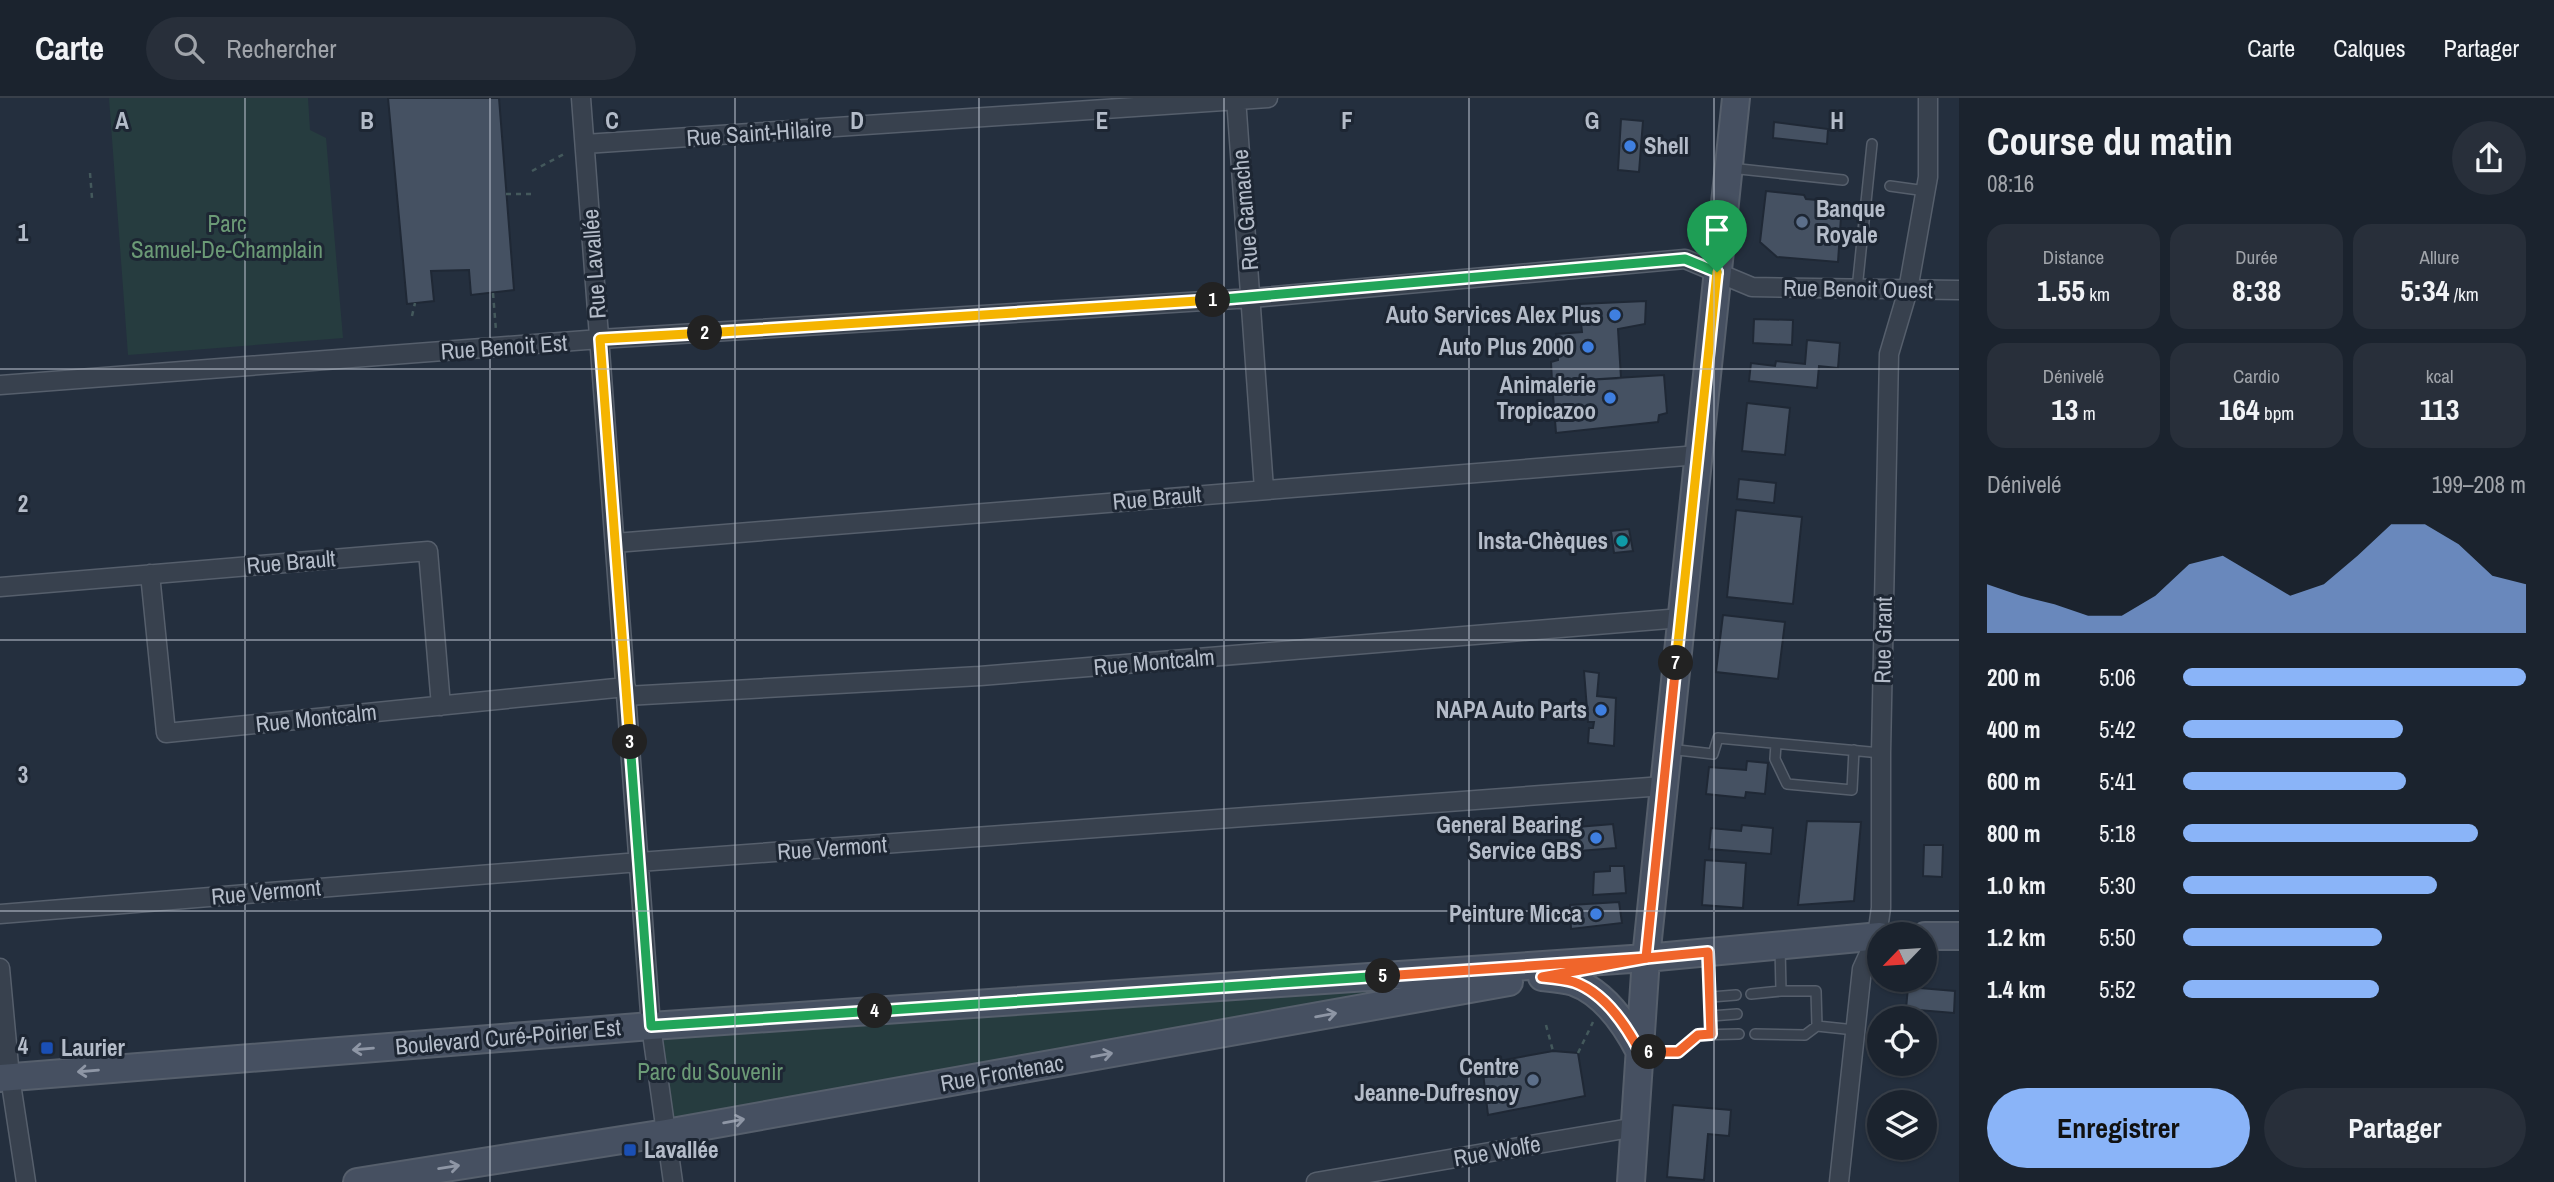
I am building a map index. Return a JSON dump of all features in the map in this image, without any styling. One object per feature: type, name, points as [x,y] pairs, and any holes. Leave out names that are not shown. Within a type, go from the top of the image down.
[{"type":"main road","points":[[1631,1182],[1646,958],[1736,98]]},
{"type":"main road","points":[[1937,936],[1959,936]]},
{"type":"main road","points":[[1646,958],[1867,937]]},
{"type":"main road","name":"Rue Frontenac","points":[[357,1182],[666,1133],[1646,958]]},
{"type":"main road","name":"Boulevard Curé-Poirier Est","points":[[5,1077],[651,1026],[1646,958]]},
{"type":"main road","points":[[1542,977],[1573,982],[1588,988],[1611,1007],[1629,1030],[1640,1052]]},
{"type":"street","name":"Rue Lavallée","points":[[581,98],[651,1026],[673,1182]]},
{"type":"street","name":"Rue Saint-Hilaire","points":[[585,144],[1268,98]]},
{"type":"street","name":"Rue Grant","points":[[1880,922],[1889,354],[1908,290],[1926,191],[1928,98]]},
{"type":"street","name":"Rue Gamache","points":[[1236,99],[1264,489]]},
{"type":"street","name":"Rue Benoit Est","points":[[0,385],[600,339],[1252,298],[1685,259],[1717,272]]},
{"type":"street","name":"Rue Benoit Ouest","points":[[1717,272],[1752,287],[1959,290]]},
{"type":"street","name":"Rue Brault","points":[[615,543],[1698,455]]},
{"type":"street","name":"Rue Brault","points":[[0,587],[428,551],[441,706]]},
{"type":"street","name":"Rue Montcalm","points":[[150,574],[166,733],[626,691],[980,676],[1681,618]]},
{"type":"street","name":"Rue Vermont","points":[[0,914],[639,862],[1664,786]]},
{"type":"street","name":"Rue Grant","points":[[1839,1182],[1862,969],[1867,959]]},
{"type":"street","points":[[0,968],[5,1077],[26,1182]]},
{"type":"street","name":"Rue Wolfe","points":[[1316,1182],[1636,1127]]},
{"type":"lane","points":[[1857,289],[1872,144]]},
{"type":"lane","points":[[1728,168],[1843,180]]},
{"type":"lane","points":[[1890,186],[1926,191]]},
{"type":"lane","points":[[1667,749],[1713,754],[1718,738],[1881,753]]},
{"type":"lane","points":[[1776,744],[1775,760],[1787,784],[1852,790],[1854,750]]},
{"type":"lane","points":[[1780,946],[1781,991]]},
{"type":"lane","points":[[1708,952],[1711,1034]]},
{"type":"lane","points":[[1756,996],[1781,991],[1816,991],[1818,1026]]},
{"type":"lane","points":[[1711,997],[1735,995]]},
{"type":"lane","points":[[1711,1016],[1737,1014]]},
{"type":"lane","points":[[1760,1023],[1758,1034],[1805,1035],[1818,1026],[1855,1030]]},
{"type":"lane","points":[[1640,1052],[1678,1052],[1698,1035],[1739,1034]]},
{"type":"path","points":[[532,171],[585,144]]},
{"type":"path","points":[[90,173],[92,198]]},
{"type":"path","points":[[506,194],[533,194]]},
{"type":"path","points":[[493,292],[497,347]]},
{"type":"path","points":[[412,316],[415,303]]},
{"type":"path","points":[[1578,1053],[1590,1024],[1611,1007]]},
{"type":"path","points":[[1546,1025],[1553,1051]]},
{"type":"green space","name":"Parc Samuel-De-Champlain","points":[[109,98],[308,98],[310,130],[326,138],[343,338],[128,355]]},
{"type":"green space","name":"Parc du Souvenir","points":[[1646,958],[666,1133],[651,1026]]},
{"type":"building","points":[[388,98],[499,98],[514,290],[471,295],[469,270],[431,271],[434,301],[407,304]]},
{"type":"building","name":"Shell","points":[[1621,119],[1643,121],[1639,172],[1618,170]]},
{"type":"building","points":[[1774,122],[1828,129],[1827,144],[1773,138]]},
{"type":"building","name":"Banque Royale","points":[[1766,191],[1804,195],[1806,199],[1842,202],[1838,262],[1777,257],[1760,242]]},
{"type":"building","name":"Auto Plus 2000","points":[[1646,301],[1645,324],[1618,329],[1621,378],[1552,382],[1551,362],[1558,360],[1556,334],[1582,332],[1579,304]]},
{"type":"building","points":[[1754,319],[1793,320],[1792,345],[1753,343]]},
{"type":"building","points":[[1807,340],[1840,343],[1838,368],[1819,366],[1817,388],[1749,381],[1751,363],[1775,366],[1776,361],[1805,364]]},
{"type":"building","name":"Animalerie Tropicazoo","points":[[1664,375],[1667,413],[1659,415],[1658,422],[1556,433],[1552,382]]},
{"type":"building","points":[[1747,403],[1790,408],[1785,455],[1742,451]]},
{"type":"building","points":[[1739,479],[1776,483],[1774,503],[1737,499]]},
{"type":"building","points":[[1736,510],[1802,517],[1793,604],[1727,597]]},
{"type":"building","name":"Insta-Chèques","points":[[1629,529],[1633,551],[1614,553],[1611,531]]},
{"type":"building","points":[[1723,615],[1785,622],[1778,679],[1716,672]]},
{"type":"building","name":"NAPA Auto Parts","points":[[1584,671],[1599,673],[1597,696],[1616,698],[1614,746],[1588,743],[1589,728],[1593,728],[1594,722],[1588,722]]},
{"type":"building","points":[[1747,761],[1768,763],[1765,794],[1746,792],[1745,798],[1706,794],[1709,767],[1746,770]]},
{"type":"building","points":[[1807,821],[1861,822],[1854,901],[1798,905]]},
{"type":"building","name":"General Bearing Service GBS","points":[[1613,824],[1616,848],[1579,851],[1577,827]]},
{"type":"building","points":[[1742,825],[1773,828],[1771,854],[1709,849],[1711,828],[1741,831]]},
{"type":"building","points":[[1924,845],[1943,845],[1942,877],[1923,876]]},
{"type":"building","points":[[1705,860],[1746,863],[1743,908],[1702,905]]},
{"type":"building","points":[[1610,866],[1624,866],[1626,893],[1593,895],[1594,872],[1610,871]]},
{"type":"building","name":"Peinture Micca","points":[[1619,902],[1622,923],[1571,929],[1570,905]]},
{"type":"building","points":[[1955,991],[1954,1013],[1937,1012],[1937,1006],[1906,1006],[1908,992]]},
{"type":"building","name":"Centre Jeanne-Dufresnoy","points":[[1553,1051],[1578,1053],[1585,1096],[1488,1115],[1482,1064]]},
{"type":"building","points":[[1673,1105],[1731,1110],[1729,1136],[1708,1134],[1704,1180],[1667,1177]]},
{"type":"place","name":"Shell","points":[[1630,146]]},
{"type":"place","name":"Banque Royale","points":[[1802,222]]},
{"type":"place","name":"Auto Services Alex Plus","points":[[1615,315]]},
{"type":"place","name":"Auto Plus 2000","points":[[1588,347]]},
{"type":"place","name":"Animalerie Tropicazoo","points":[[1610,398]]},
{"type":"place","name":"Insta-Chèques","points":[[1622,541]]},
{"type":"place","name":"NAPA Auto Parts","points":[[1601,710]]},
{"type":"place","name":"General Bearing Service GBS","points":[[1596,838]]},
{"type":"place","name":"Peinture Micca","points":[[1596,914]]},
{"type":"place","name":"Laurier","points":[[47,1048]]},
{"type":"place","name":"Centre Jeanne-Dufresnoy","points":[[1533,1080]]},
{"type":"place","name":"Lavallée","points":[[630,1150]]},
{"type":"route","points":[[1717,272],[1646,958],[1708,952],[1711,1034],[1698,1035],[1678,1052],[1640,1052],[1629,1030],[1611,1007],[1588,988],[1573,982],[1542,977],[1646,958],[651,1026],[600,339],[1252,298],[1685,259],[1717,272]]}]
